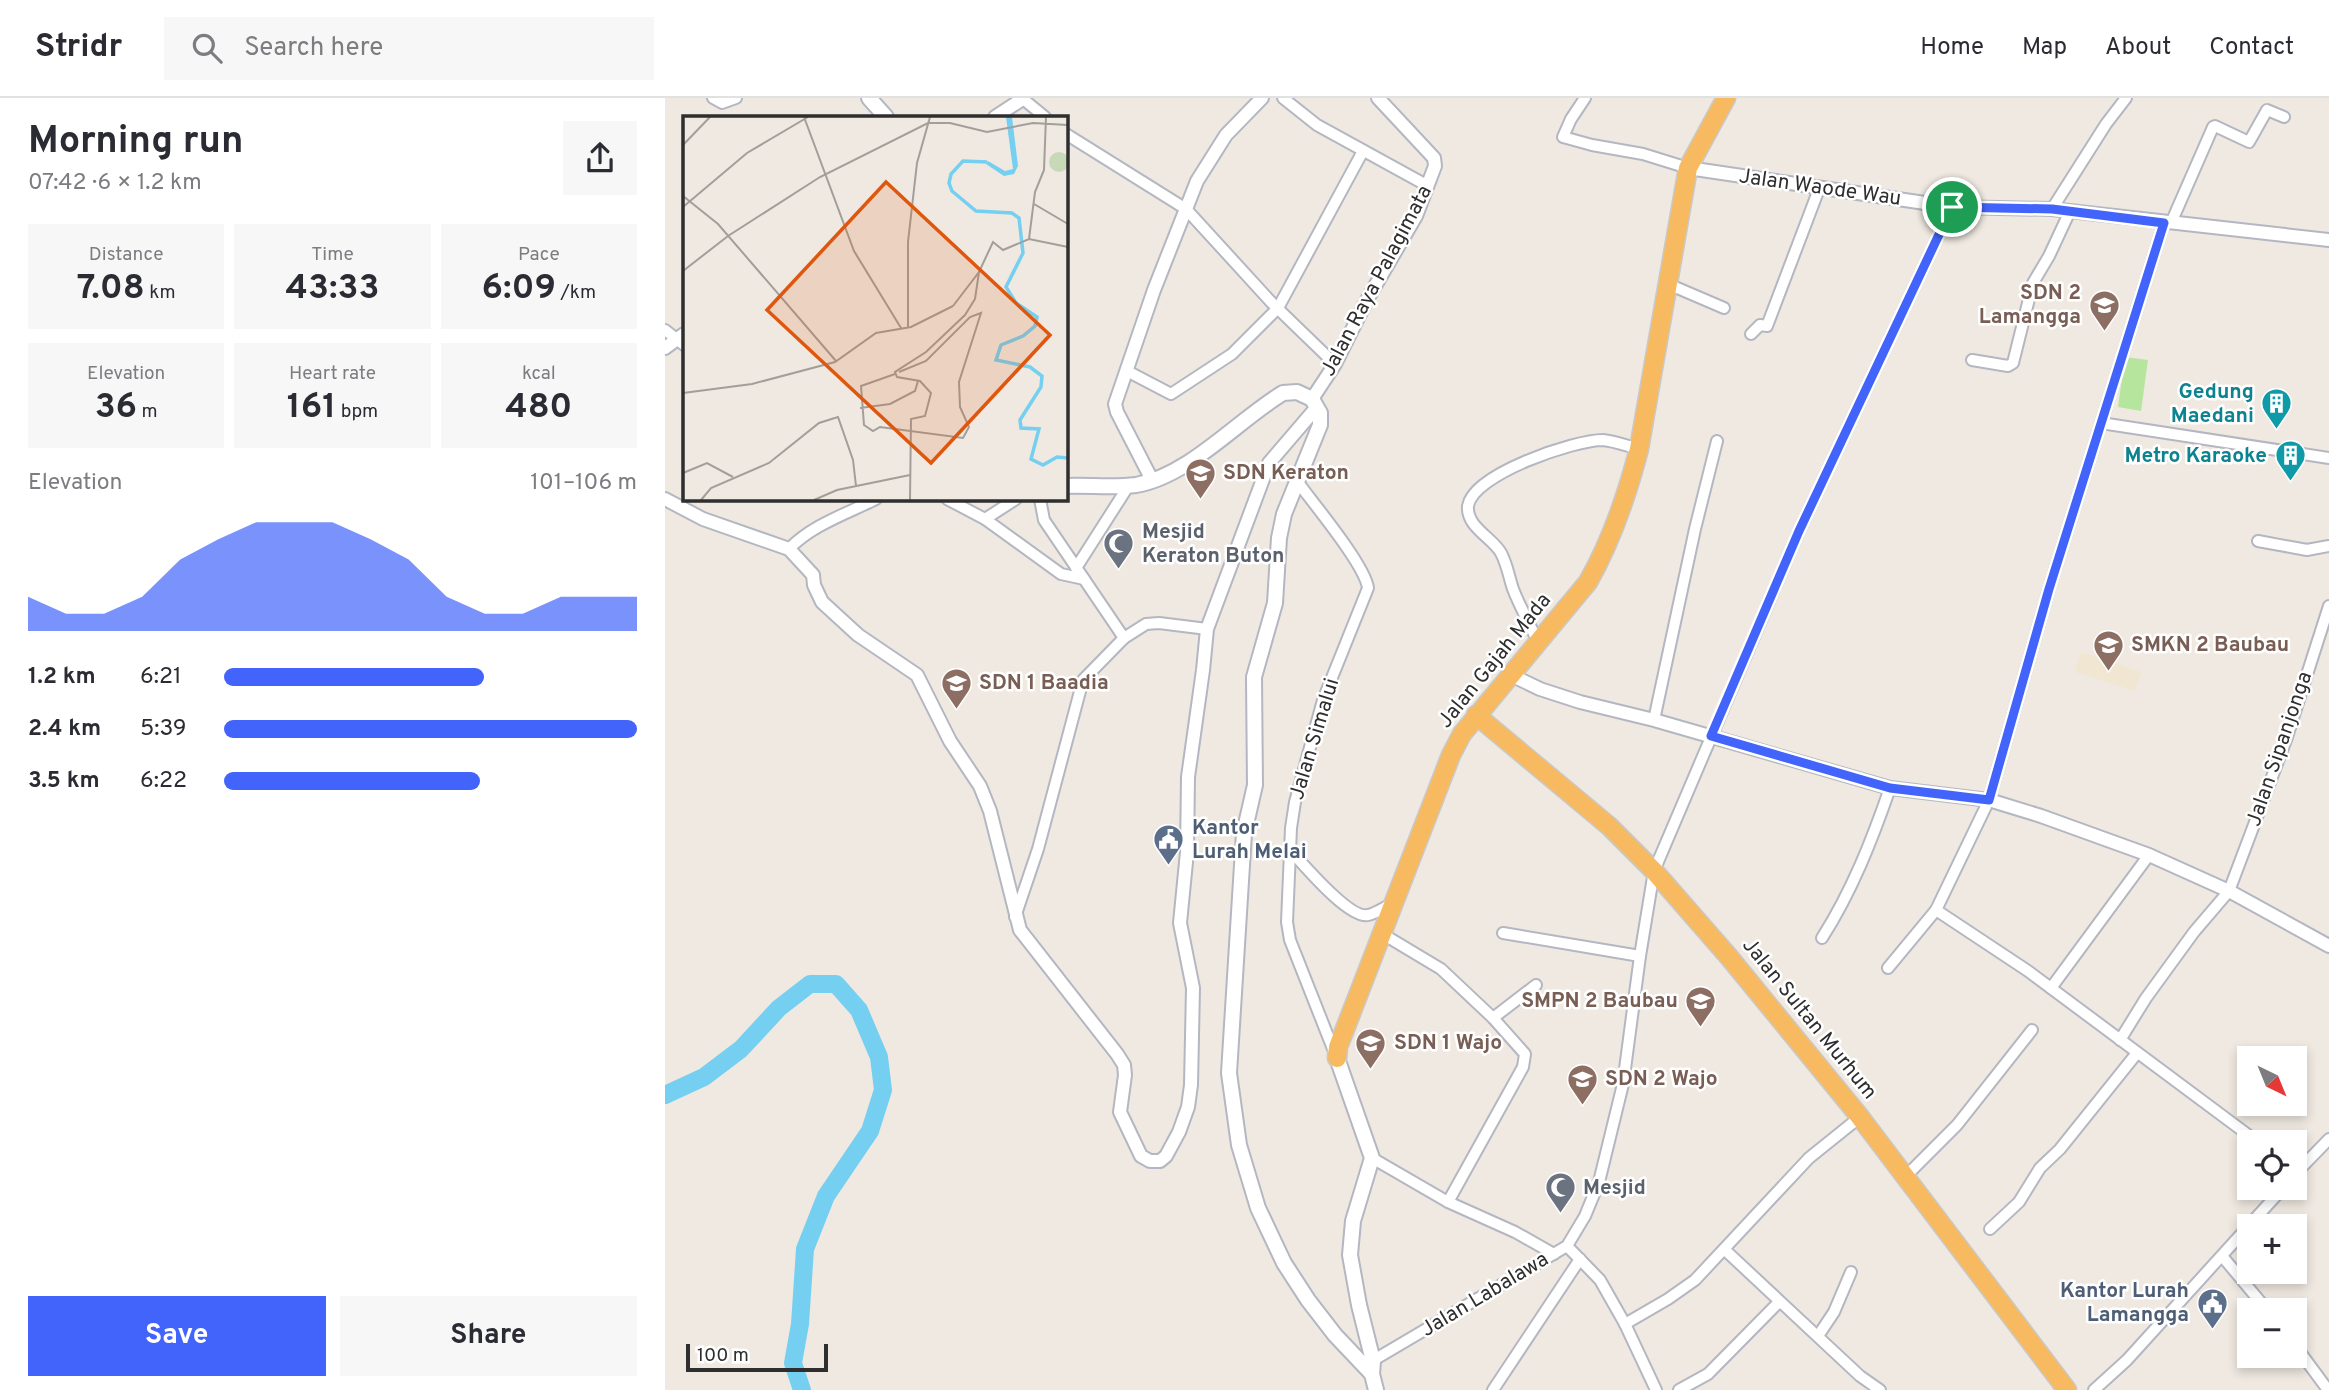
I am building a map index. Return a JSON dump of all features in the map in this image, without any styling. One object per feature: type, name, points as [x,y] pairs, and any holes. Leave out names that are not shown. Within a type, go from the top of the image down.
[{"type":"highway","name":"Jalan Gajah Mada","points":[[1337,1058],[1338,1047],[1381,933],[1451,755],[1462,734],[1475,715],[1588,582],[1601,559],[1630,485],[1639,449],[1688,168],[1726,98]]},
{"type":"highway","name":"Jalan Sultan Murhum","points":[[1475,715],[1609,826],[1654,871],[1730,957],[1906,1175],[2067,1390]]},
{"type":"main road","points":[[869,98],[885,116]]},
{"type":"main road","points":[[1067,485],[1129,485],[1152,480],[1198,455],[1283,393],[1297,392],[1315,403],[1321,416],[1320,425],[1284,514],[1279,538],[1275,603],[1254,677],[1255,785],[1244,833],[1229,1073],[1238,1145],[1258,1208],[1284,1263],[1335,1335],[1370,1367]]},
{"type":"main road","points":[[1337,1058],[1372,1158],[1353,1221],[1350,1255],[1376,1390]]},
{"type":"street","points":[[713,98],[722,103],[736,98]]},
{"type":"street","points":[[1152,480],[1115,404],[1154,290],[1197,181],[1226,135],[1262,98]]},
{"type":"street","points":[[1283,98],[1311,120],[1428,186]]},
{"type":"street","name":"Jalan Raya Palagimata","points":[[1015,917],[1020,930],[1038,956],[1066,986],[1124,1065],[1120,1112],[1141,1156],[1150,1161],[1160,1161],[1178,1132],[1188,1107],[1191,1085],[1193,988],[1180,923],[1188,852],[1188,777],[1207,629],[1269,463],[1315,403],[1368,298],[1416,216],[1435,166],[1434,158],[1378,98]]},
{"type":"street","points":[[1585,98],[1563,137],[1643,154],[1688,168]]},
{"type":"street","points":[[2052,209],[2106,124],[2126,98]]},
{"type":"street","points":[[997,116],[1023,99],[1044,116]]},
{"type":"street","points":[[1888,968],[1936,910],[1989,800],[2049,589],[2168,223],[2213,127],[2249,142],[2267,110],[2284,117]]},
{"type":"street","points":[[1070,137],[1186,209],[1278,308],[1335,364]]},
{"type":"street","points":[[1127,371],[1169,393],[1175,393],[1232,354],[1278,308],[1363,151]]},
{"type":"street","name":"Jalan Waode Wau","points":[[1688,168],[1819,190],[1952,207],[2052,209],[2329,240]]},
{"type":"street","points":[[1751,334],[1761,325],[1767,326],[1819,190]]},
{"type":"street","points":[[1567,1246],[1585,1216],[1599,1182],[1623,1084],[1654,871],[1799,531],[1952,207]]},
{"type":"street","points":[[1972,360],[2008,366],[2013,363],[2033,283],[2070,211]]},
{"type":"street","points":[[1668,284],[1724,309]]},
{"type":"street","points":[[665,330],[681,339]]},
{"type":"street","points":[[665,348],[681,339]]},
{"type":"street","points":[[2101,423],[2329,458]]},
{"type":"street","points":[[1538,642],[1513,589],[1501,552],[1474,524],[1469,514],[1468,507],[1472,498],[1497,475],[1545,453],[1602,440],[1639,449]]},
{"type":"street","points":[[1654,720],[1717,441]]},
{"type":"street","name":"Jalan Simalui","points":[[1297,481],[1359,565],[1368,588],[1323,700],[1295,802],[1291,828],[1287,922],[1290,940],[1337,1058]]},
{"type":"street","points":[[1076,568],[1129,485]]},
{"type":"street","points":[[665,499],[703,519],[789,549],[813,576],[822,602],[858,635],[907,666],[919,678],[950,741],[980,786],[990,811],[1015,917]]},
{"type":"street","points":[[789,549],[819,527],[874,500]]},
{"type":"street","points":[[949,500],[985,519],[1061,574],[1084,579]]},
{"type":"street","points":[[985,519],[1014,500]]},
{"type":"street","points":[[1040,500],[1044,520],[1124,638]]},
{"type":"street","points":[[2257,541],[2297,549],[2329,547]]},
{"type":"street","name":"Jalan Sipanjonga","points":[[2120,1040],[2146,998],[2186,943],[2229,891],[2285,740],[2329,606]]},
{"type":"street","points":[[1015,917],[1038,849],[1083,680],[1124,638],[1146,624],[1207,629]]},
{"type":"street","points":[[1511,675],[1540,689],[1580,702],[1654,720],[1890,788],[1989,800],[2041,816],[2150,855],[2229,891],[2329,946]]},
{"type":"street","points":[[1822,938],[1843,905],[1874,835],[1890,788]]},
{"type":"street","points":[[1291,851],[1322,885],[1357,912],[1369,915],[1394,903]]},
{"type":"street","points":[[2051,988],[2150,855]]},
{"type":"street","points":[[1936,910],[2051,988],[2241,1130]]},
{"type":"street","points":[[1381,933],[1441,969],[1493,1018],[1521,1049],[1525,1060],[1448,1202]]},
{"type":"street","points":[[1503,933],[1640,956]]},
{"type":"street","points":[[1493,1018],[1535,985]]},
{"type":"street","points":[[1906,1175],[1957,1125],[2032,1030]]},
{"type":"street","points":[[1990,1229],[2019,1202],[2040,1168],[2060,1149],[2137,1053]]},
{"type":"street","points":[[1625,1324],[1695,1280],[1809,1158],[1860,1117]]},
{"type":"street","points":[[2307,1160],[2329,1139]]},
{"type":"street","points":[[1372,1158],[1448,1202],[1515,1232],[1554,1254]]},
{"type":"street","points":[[2094,1390],[2127,1360],[2272,1200]]},
{"type":"street","name":"Jalan Labalawa","points":[[1370,1367],[1567,1246],[1600,1280],[1625,1324],[1656,1390]]},
{"type":"street","points":[[1725,1250],[1860,1376],[1880,1390]]},
{"type":"street","points":[[2222,1256],[2257,1298]]},
{"type":"street","points":[[1493,1390],[1580,1259]]},
{"type":"street","points":[[1818,1336],[1834,1312],[1851,1272]]},
{"type":"street","points":[[1679,1390],[1708,1374],[1779,1302]]},
{"type":"street","points":[[2307,1362],[2328,1390]]},
{"type":"shaded area","name":"SMKN 2 Baubau","points":[[2081,652],[2141,672],[2135,691],[2075,672]]},
{"type":"green space","points":[[2125,357],[2148,360],[2141,411],[2118,407]]},
{"type":"waterway","points":[[665,1095],[704,1077],[741,1049],[779,1008],[810,984],[836,984],[859,1010],[879,1057],[883,1090],[870,1131],[826,1196],[805,1249],[800,1324],[793,1363],[802,1390]]},
{"type":"place","name":"SDN 2 Lamangga","points":[[2104,332]]},
{"type":"place","name":"Gedung Maedani","points":[[2277,431]]},
{"type":"place","name":"Metro Karaoke","points":[[2290,483]]},
{"type":"place","name":"SDN Keraton","points":[[1200,500]]},
{"type":"place","name":"Mesjid Keraton Buton","points":[[1119,571]]},
{"type":"place","name":"SMKN 2 Baubau","points":[[2108,672]]},
{"type":"place","name":"SDN 1 Baadia","points":[[956,710]]},
{"type":"place","name":"Kantor Lurah Melai","points":[[1169,867]]},
{"type":"place","name":"SMPN 2 Baubau","points":[[1701,1028]]},
{"type":"place","name":"SDN 1 Wajo","points":[[1371,1070]]},
{"type":"place","name":"SDN 2 Wajo","points":[[1582,1106]]},
{"type":"place","name":"Mesjid","points":[[1560,1215]]},
{"type":"place","name":"Kantor Lurah Lamangga","points":[[2212,1330]]},
{"type":"route","points":[[1952,207],[2052,209],[2164,223],[2049,589],[1989,800],[1890,788],[1711,736],[1799,531],[1952,207]]}]
